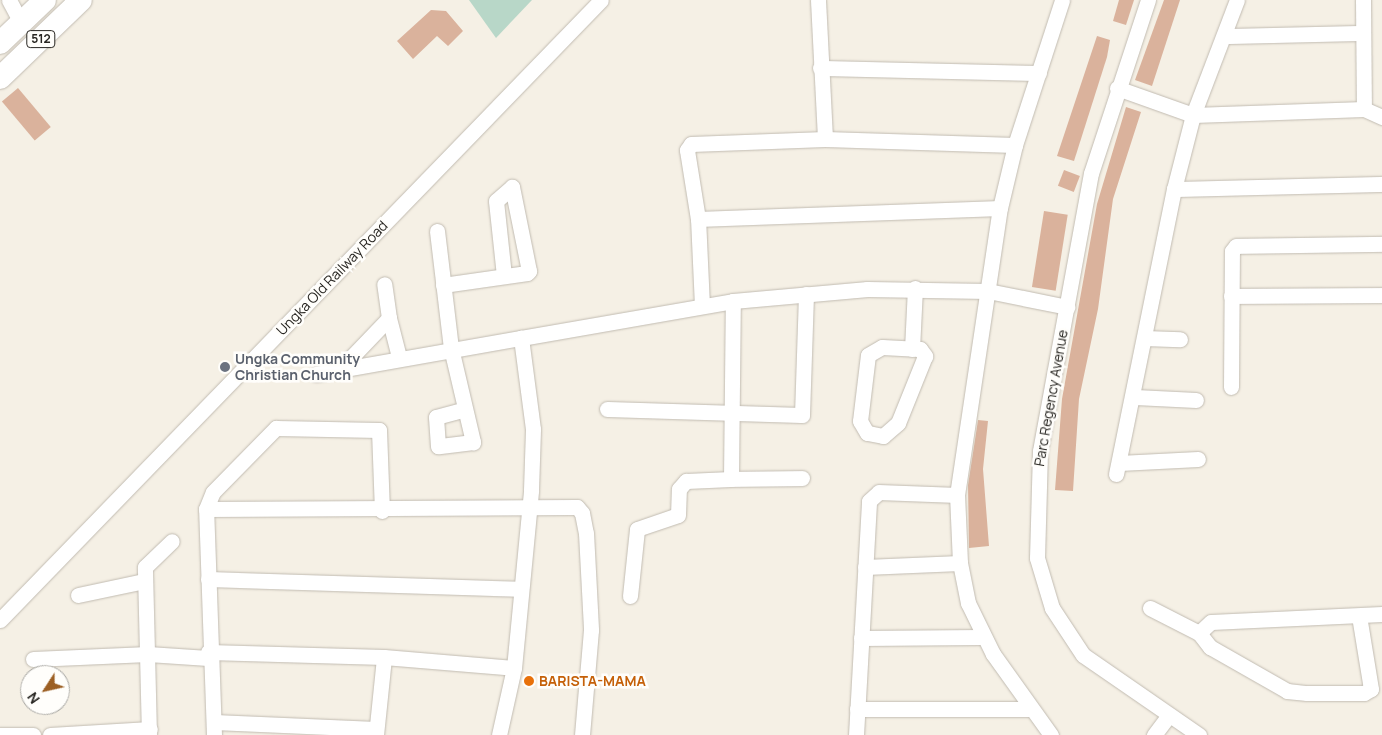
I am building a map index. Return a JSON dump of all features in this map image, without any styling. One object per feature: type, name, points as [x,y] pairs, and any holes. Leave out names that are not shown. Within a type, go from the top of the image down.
[{"type":"main road","name":"512","points":[[0,78],[82,0]]},
{"type":"main road","name":"512","points":[[0,43],[40,2]]},
{"type":"street","points":[[9,0],[21,23]]},
{"type":"street","name":"Ungka Old Railway Road","points":[[0,620],[602,0]]},
{"type":"street","points":[[818,0],[825,139]]},
{"type":"street","points":[[1051,735],[982,637],[968,603],[960,563],[957,495],[1000,208],[1015,145],[1062,0],[1053,0]]},
{"type":"street","name":"Parc Regency Avenue","points":[[1148,0],[1117,88],[1091,173],[1066,307],[1036,488],[1041,578],[1061,626],[1083,655],[1199,735]]},
{"type":"street","points":[[1198,458],[1118,469],[1134,397],[1174,189],[1194,115],[1226,36],[1238,0]]},
{"type":"street","points":[[1363,0],[1364,109]]},
{"type":"street","points":[[1226,36],[1362,33]]},
{"type":"street","points":[[820,68],[1039,73]]},
{"type":"street","points":[[1117,88],[1194,115],[1364,109],[1382,117]]},
{"type":"street","points":[[702,306],[698,219],[687,150],[691,144],[825,139],[1015,145]]},
{"type":"street","points":[[1174,189],[1382,184]]},
{"type":"street","points":[[443,285],[504,276],[530,270],[512,188],[496,201],[504,276]]},
{"type":"street","points":[[698,219],[1000,208]]},
{"type":"street","points":[[437,231],[451,348],[462,410]]},
{"type":"street","points":[[1231,387],[1232,251],[1236,246],[1382,244]]},
{"type":"street","points":[[384,284],[389,318],[399,357]]},
{"type":"street","points":[[316,374],[342,367],[702,306],[806,294],[915,288],[988,291],[1066,307]]},
{"type":"street","points":[[912,349],[915,288]]},
{"type":"street","points":[[607,409],[802,414],[806,294]]},
{"type":"street","points":[[1231,296],[1382,295]]},
{"type":"street","points":[[731,479],[733,301]]},
{"type":"street","points":[[342,367],[389,318]]},
{"type":"street","points":[[500,735],[514,668],[533,429],[521,338]]},
{"type":"street","points":[[1144,338],[1180,339]]},
{"type":"street","points":[[882,347],[912,349],[920,349],[925,356],[898,423],[883,436],[867,433],[860,421],[868,355],[882,347]]},
{"type":"street","points":[[1134,397],[1196,400]]},
{"type":"street","points":[[382,511],[381,431],[276,428],[213,492],[206,509],[208,655],[214,729],[376,732],[384,657]]},
{"type":"street","points":[[630,596],[637,529],[678,515],[679,489],[686,481],[802,478]]},
{"type":"street","points":[[856,735],[865,567],[873,495],[957,495]]},
{"type":"street","points":[[206,509],[382,511],[562,505],[582,512],[591,630],[582,735]]},
{"type":"street","points":[[50,735],[149,732],[148,654],[144,581],[146,562],[172,541]]},
{"type":"street","points":[[865,567],[960,563]]},
{"type":"street","points":[[208,579],[519,589]]},
{"type":"street","points":[[78,595],[144,581]]},
{"type":"street","points":[[1150,608],[1199,633],[1210,647],[1287,691],[1364,693],[1371,689],[1359,616]]},
{"type":"street","points":[[1199,633],[1210,622],[1382,614]]},
{"type":"street","points":[[861,638],[982,637]]},
{"type":"street","points":[[34,659],[148,654],[384,657],[514,668]]},
{"type":"street","points":[[857,709],[1031,709]]},
{"type":"street","points":[[1154,735],[1169,715]]},
{"type":"street","points":[[0,735],[33,735]]},
{"type":"green space","points":[[469,0],[532,0],[496,38]]},
{"type":"building","points":[[1119,0],[1134,0],[1126,25],[1113,21]]},
{"type":"building","points":[[1164,0],[1180,0],[1152,86],[1135,80]]},
{"type":"building","points":[[431,10],[446,11],[463,31],[448,46],[437,36],[413,59],[397,41]]},
{"type":"building","points":[[1097,36],[1110,40],[1107,57],[1074,161],[1057,156]]},
{"type":"building","points":[[18,88],[51,127],[35,141],[2,101]]},
{"type":"building","points":[[1126,107],[1141,112],[1113,199],[1098,309],[1079,399],[1073,491],[1055,490],[1062,399],[1097,204]]},
{"type":"building","points":[[1064,170],[1080,176],[1074,192],[1058,186]]},
{"type":"building","points":[[1044,211],[1068,215],[1056,291],[1032,287]]},
{"type":"building","points":[[978,420],[988,421],[983,469],[989,546],[969,548],[968,485]]},
{"type":"place","name":"Ungka Community Christian Church","points":[[225,367]]},
{"type":"place","name":"BARISTA-MAMA","points":[[529,681]]}]
